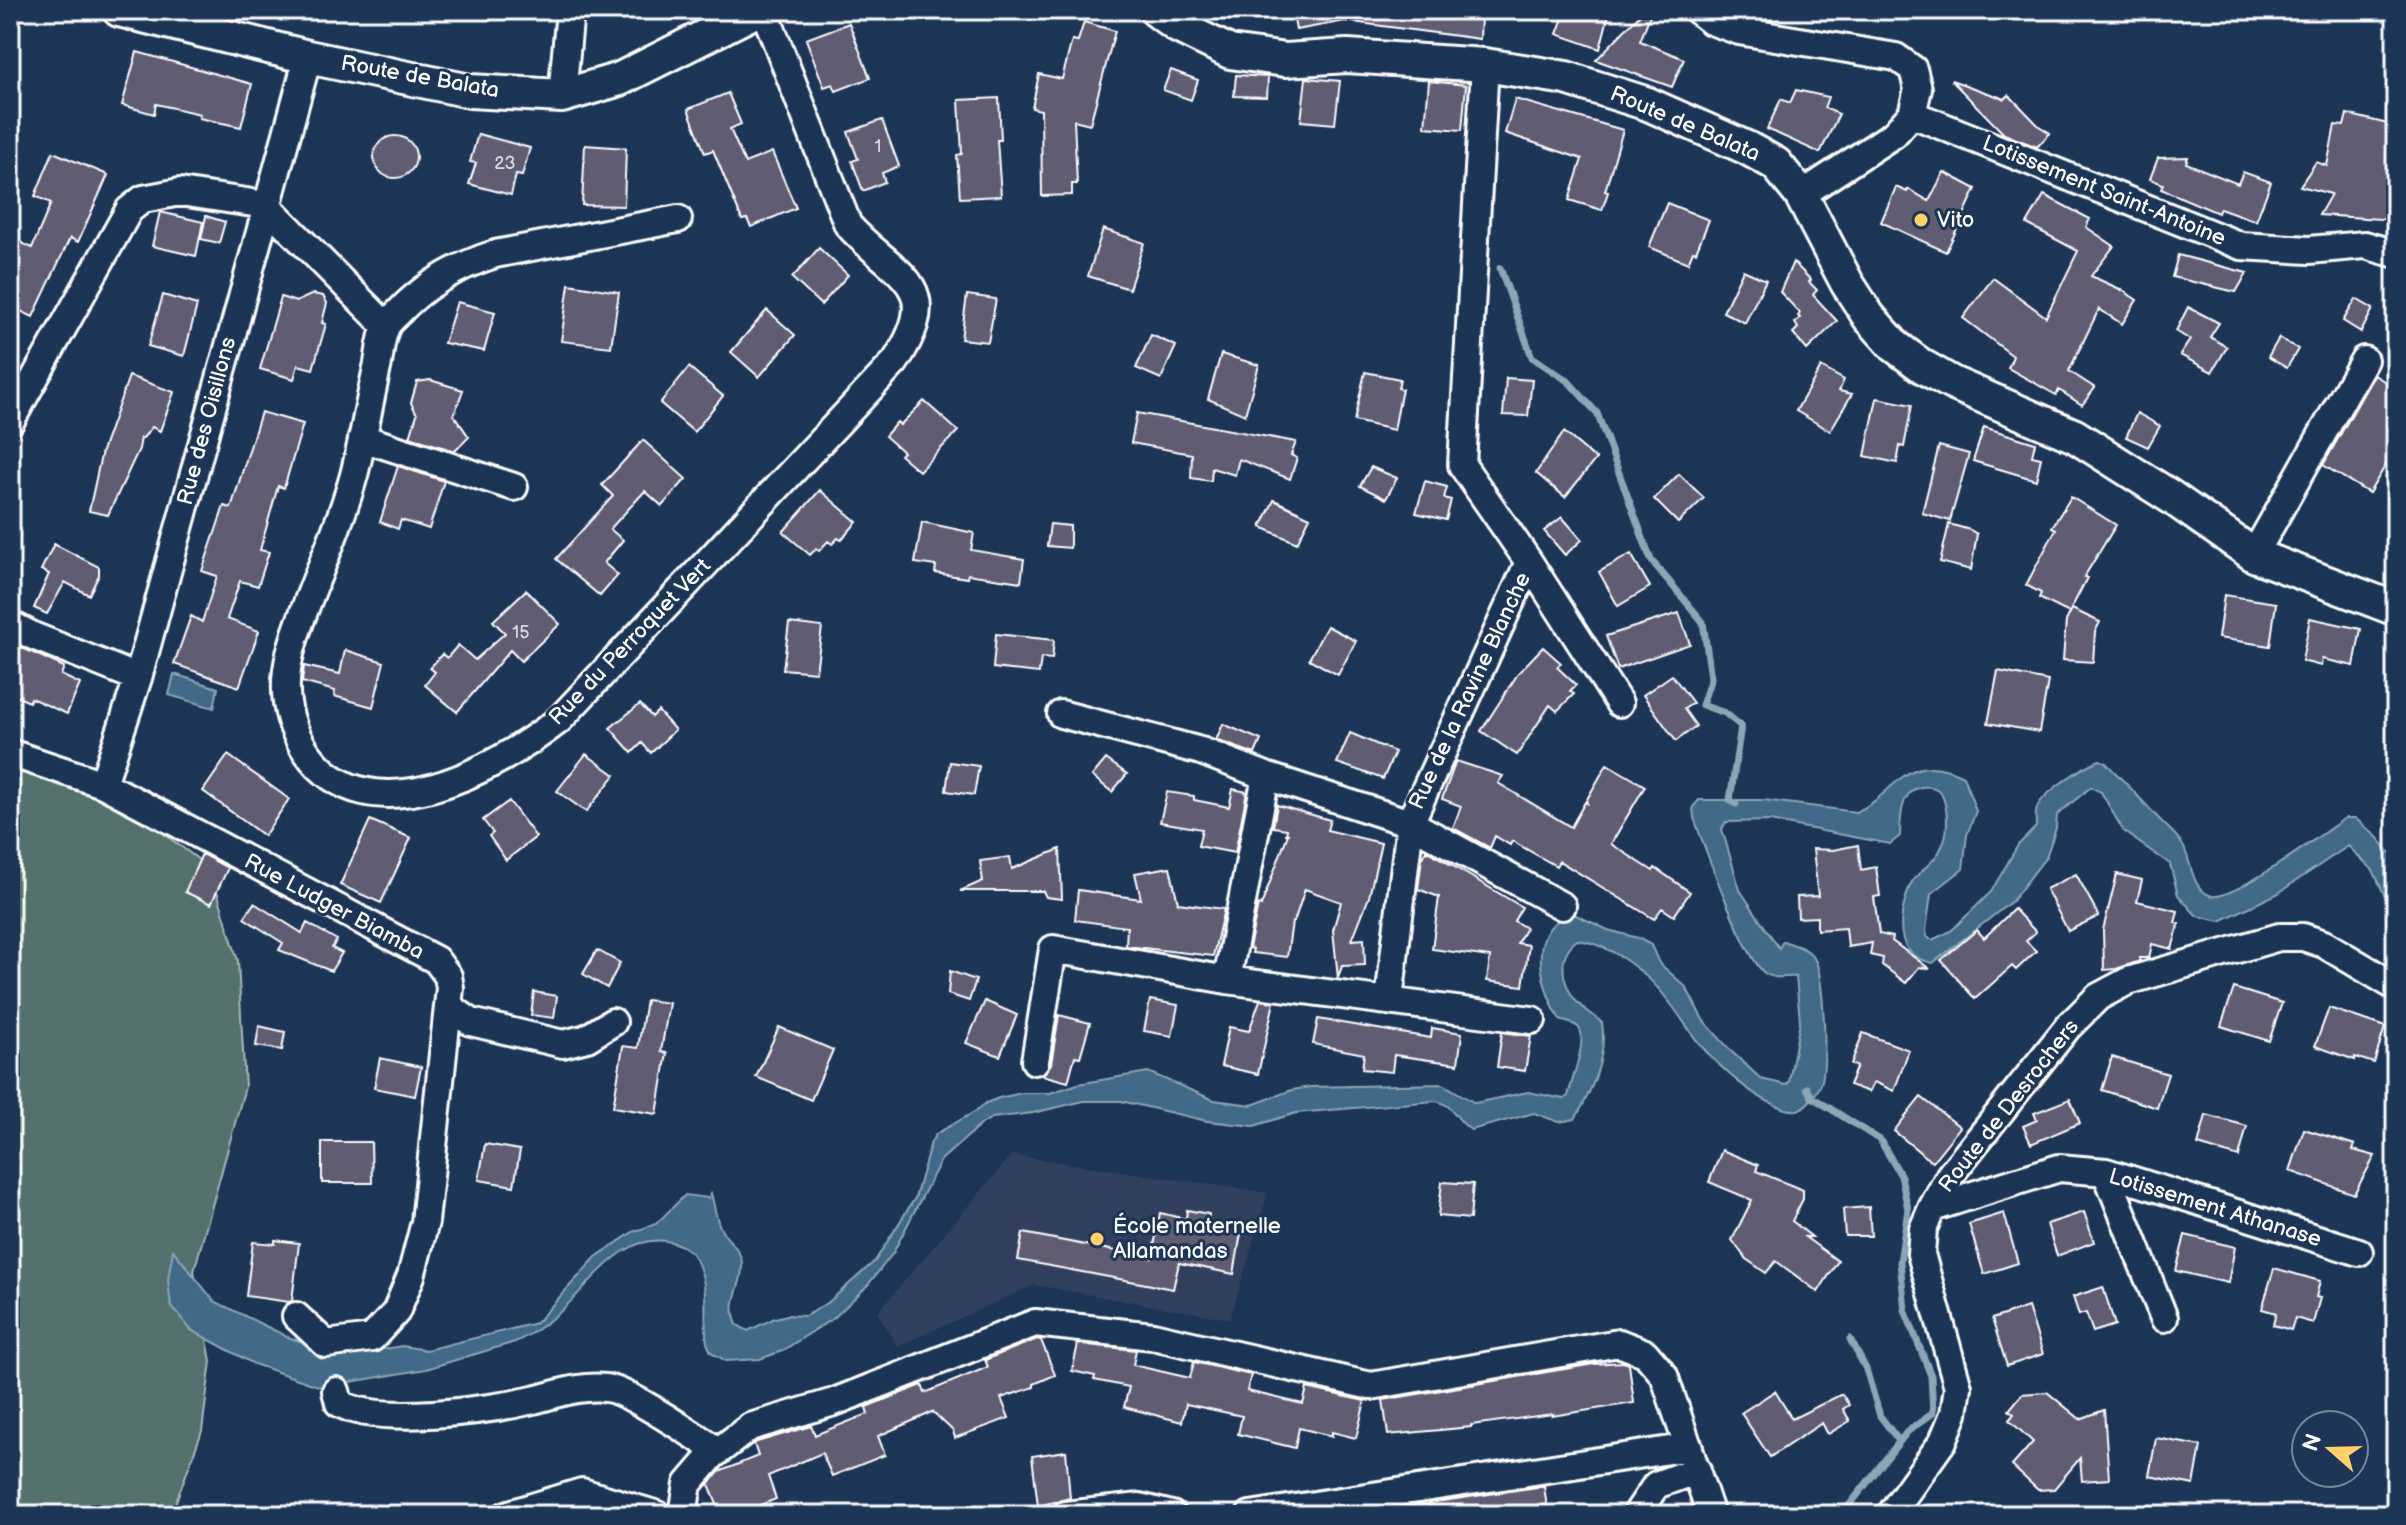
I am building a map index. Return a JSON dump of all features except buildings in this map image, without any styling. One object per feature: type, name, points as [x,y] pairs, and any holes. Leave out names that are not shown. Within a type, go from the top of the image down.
[{"type":"main road","name":"Route de Balata","points":[[119,10],[308,57],[470,91],[562,96],[620,79],[757,10]]},
{"type":"main road","name":"Route de Balata","points":[[1156,10],[1177,26],[1230,52],[1285,60],[1347,56],[1485,65],[1566,78],[1648,104],[1747,148],[1776,164],[1801,195],[1847,283],[1869,317],[1895,346],[1922,366],[1952,383],[2075,436],[2254,555],[2396,609]]},
{"type":"street","points":[[562,96],[570,10]]},
{"type":"street","name":"Rue du Perroquet Vert","points":[[386,326],[353,478],[295,636],[287,670],[286,697],[291,724],[301,744],[314,762],[330,776],[367,791],[409,794],[431,789],[487,766],[525,746],[559,720],[895,362],[912,335],[917,308],[915,296],[893,264],[864,243],[848,225],[764,10]]},
{"type":"street","points":[[1697,10],[1711,21],[1739,31],[1896,57],[1913,69],[1918,89],[1912,114],[1894,134],[1801,195]]},
{"type":"street","name":"Rue des Oisillons","points":[[103,784],[138,678],[308,57]]},
{"type":"street","name":"Rue de la Ravine Blanche","points":[[1389,1000],[1410,823],[1529,562],[1462,465],[1485,65]]},
{"type":"street","name":"Lotissement Saint-Antoine","points":[[1912,114],[2241,246],[2309,250],[2365,245],[2396,254]]},
{"type":"street","points":[[10,422],[129,210],[143,199],[180,192],[266,205],[386,326],[411,299],[433,282],[468,263],[495,254],[678,219]]},
{"type":"street","points":[[2254,555],[2364,360]]},
{"type":"street","points":[[362,438],[514,487]]},
{"type":"street","points":[[1529,562],[1619,703]]},
{"type":"street","points":[[10,624],[138,678]]},
{"type":"street","points":[[1061,714],[1201,751],[1266,776],[1410,823],[1562,906]]},
{"type":"street","name":"Rue Ludger Biamba","points":[[10,753],[103,784],[436,960],[448,976],[448,1006],[425,1222],[411,1276],[396,1312],[372,1338],[326,1344],[296,1316]]},
{"type":"street","points":[[1227,980],[1266,776]]},
{"type":"street","name":"Route de Desrochers","points":[[1890,1515],[1943,1441],[1954,1414],[1958,1387],[1921,1254],[1923,1229],[1950,1175],[2067,1028],[2098,997],[2128,981],[2279,937],[2303,937],[2324,944],[2396,987]]},
{"type":"street","points":[[1035,1061],[1053,949],[1227,980],[1532,1020]]},
{"type":"street","points":[[448,1006],[471,1022],[563,1044],[587,1038],[613,1022]]},
{"type":"street","name":"Lotissement Athanase","points":[[1932,1208],[2059,1168],[2106,1172],[2359,1252]]},
{"type":"street","points":[[2106,1172],[2164,1318]]},
{"type":"street","points":[[683,1515],[688,1484],[718,1451],[750,1427],[834,1402],[1035,1323],[1153,1336],[1371,1386],[1619,1343],[1645,1353],[1664,1375],[1711,1515]]},
{"type":"street","points":[[336,1391],[339,1403],[351,1410],[417,1414],[478,1410],[569,1390],[608,1388],[650,1409],[718,1451]]},
{"type":"street","points":[[1250,1515],[1693,1459]]},
{"type":"street","points":[[1636,1515],[1656,1485],[1693,1459]]},
{"type":"street","points":[[506,1515],[582,1492],[658,1515]]},
{"type":"street","points":[[1065,1515],[1140,1507],[1172,1515]]},
{"type":"shaded area","points":[[174,674],[218,688],[214,708],[169,695]]},
{"type":"shaded area","points":[[2100,760],[2178,838],[2195,881],[2212,896],[2239,888],[2345,818],[2355,818],[2377,837],[2396,860],[2396,920],[2373,870],[2348,846],[2277,894],[2220,921],[2197,916],[2178,895],[2170,864],[2124,832],[2101,792],[2091,787],[2057,815],[2046,857],[2012,901],[1933,963],[1922,960],[1907,948],[1901,922],[1909,887],[1936,856],[1944,841],[1947,814],[1939,791],[1920,787],[1913,790],[1904,802],[1900,836],[1890,844],[1770,821],[1726,822],[1722,829],[1740,890],[1779,948],[1783,941],[1804,949],[1814,958],[1817,967],[1824,1020],[1823,1074],[1814,1095],[1797,1110],[1763,1099],[1726,1072],[1702,1047],[1662,992],[1629,962],[1603,948],[1577,940],[1564,959],[1564,975],[1576,1001],[1602,1023],[1603,1035],[1597,1072],[1575,1119],[1559,1122],[1534,1113],[1471,1130],[1446,1105],[1435,1101],[1296,1113],[1254,1126],[1207,1121],[1121,1101],[1084,1101],[1033,1113],[992,1118],[941,1160],[893,1253],[867,1286],[835,1317],[782,1351],[760,1359],[726,1361],[711,1352],[707,1343],[700,1269],[690,1251],[671,1242],[638,1244],[623,1252],[596,1274],[556,1315],[515,1342],[426,1369],[321,1387],[254,1364],[191,1330],[171,1306],[168,1280],[173,1250],[214,1301],[290,1338],[347,1355],[402,1346],[426,1350],[536,1323],[596,1257],[633,1232],[656,1224],[685,1195],[708,1198],[711,1193],[720,1227],[737,1249],[742,1263],[733,1307],[737,1325],[748,1331],[775,1318],[805,1316],[831,1300],[875,1261],[915,1198],[936,1134],[999,1098],[1022,1093],[1050,1093],[1078,1084],[1148,1072],[1214,1100],[1252,1105],[1292,1090],[1310,1087],[1443,1084],[1475,1103],[1528,1092],[1564,1099],[1568,1096],[1578,1060],[1581,1032],[1578,1027],[1560,1020],[1554,1009],[1545,983],[1541,955],[1548,931],[1559,920],[1574,914],[1651,945],[1659,963],[1686,987],[1703,1020],[1732,1052],[1761,1079],[1786,1085],[1800,1021],[1796,977],[1766,974],[1748,948],[1726,902],[1694,818],[1693,807],[1699,800],[1764,800],[1856,812],[1914,770],[1927,767],[1963,776],[1976,811],[1967,835],[1963,869],[1931,894],[1926,930],[1927,937],[1932,940],[1951,931],[1991,892],[2018,845],[2036,827],[2037,808],[2047,795],[2075,773]]},
{"type":"shaded area","name":"École maternelle Allamandas","points":[[1012,1155],[1268,1193],[1230,1319],[1034,1285],[898,1346],[877,1313]]},
{"type":"green space","points":[[10,752],[102,788],[210,868],[238,961],[245,1087],[194,1271],[211,1361],[202,1431],[171,1515],[10,1515]]},
{"type":"waterway","points":[[1500,268],[1532,357],[1568,381],[1597,413],[1651,560],[1703,622],[1711,678],[1702,705],[1725,713],[1741,726],[1730,800],[1736,804]]},
{"type":"waterway","points":[[1807,1088],[1812,1097],[1880,1140],[1901,1176],[1908,1209],[1900,1262],[1905,1310],[1931,1376],[1933,1413],[1907,1432],[1848,1507],[1846,1515]]},
{"type":"waterway","points":[[1850,1339],[1866,1369],[1880,1416],[1899,1441]]},
{"type":"place","name":"Vito","points":[[1921,220]]},
{"type":"place","name":"École maternelle Allamandas","points":[[1097,1239]]}]
